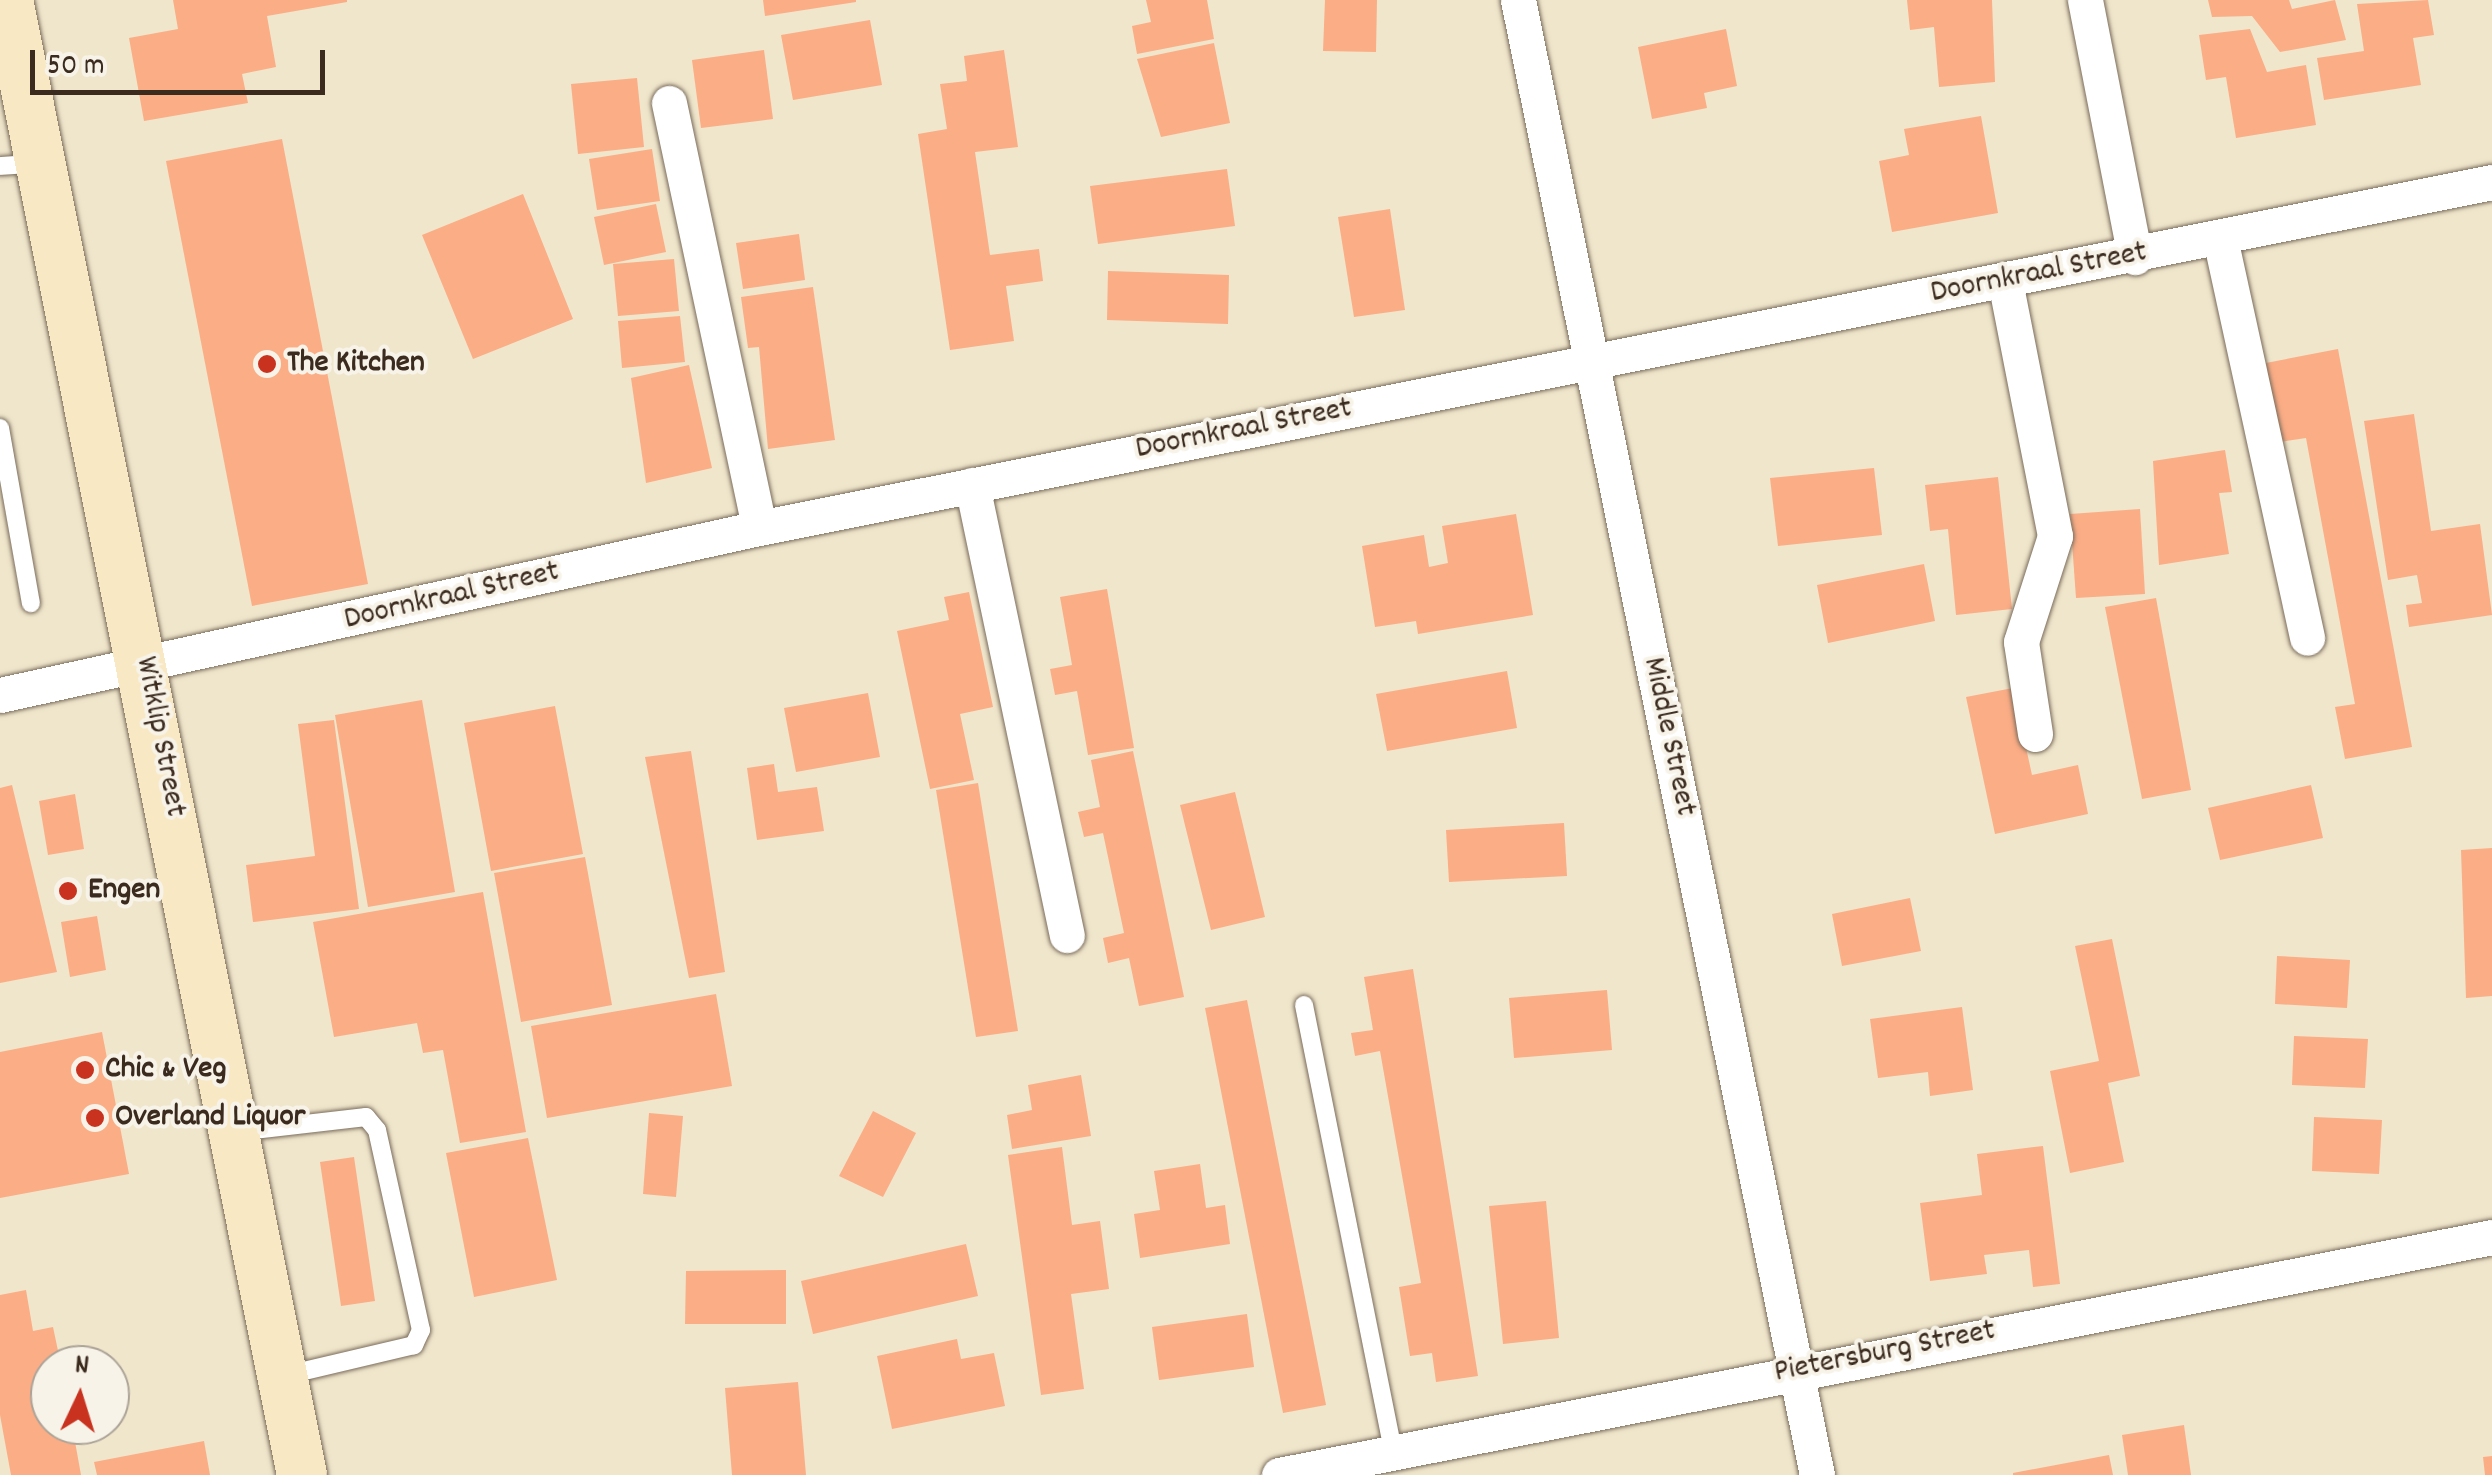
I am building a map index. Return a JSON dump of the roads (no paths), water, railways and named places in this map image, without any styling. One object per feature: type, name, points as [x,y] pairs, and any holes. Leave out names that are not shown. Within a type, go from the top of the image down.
[{"type":"main road","name":"Witklip Street","points":[[8,0],[21,164],[145,666],[302,1475]]},
{"type":"street","name":"Middle Street","points":[[1518,0],[1817,1475]]},
{"type":"street","points":[[2085,0],[2135,256]]},
{"type":"street","points":[[669,104],[759,528]]},
{"type":"street","name":"Doornkraal Street","points":[[0,694],[145,666],[759,528],[2492,182]]},
{"type":"street","points":[[2220,238],[2307,638]]},
{"type":"street","points":[[2005,281],[2055,536],[2021,642],[2035,734]]},
{"type":"street","points":[[972,485],[1067,935]]},
{"type":"street","name":"Pietersburg Street","points":[[1278,1475],[1797,1369],[2492,1237]]},
{"type":"lane","points":[[0,428],[31,603]]},
{"type":"lane","points":[[1304,1005],[1393,1451]]},
{"type":"lane","points":[[236,1132],[366,1117],[378,1130],[421,1330],[414,1346],[283,1376]]},
{"type":"place","name":"The Kitchen","points":[[267,364]]},
{"type":"place","name":"Engen","points":[[68,891]]},
{"type":"place","name":"Chic & Veg","points":[[85,1070]]},
{"type":"place","name":"Overland Liquor","points":[[95,1118]]}]
